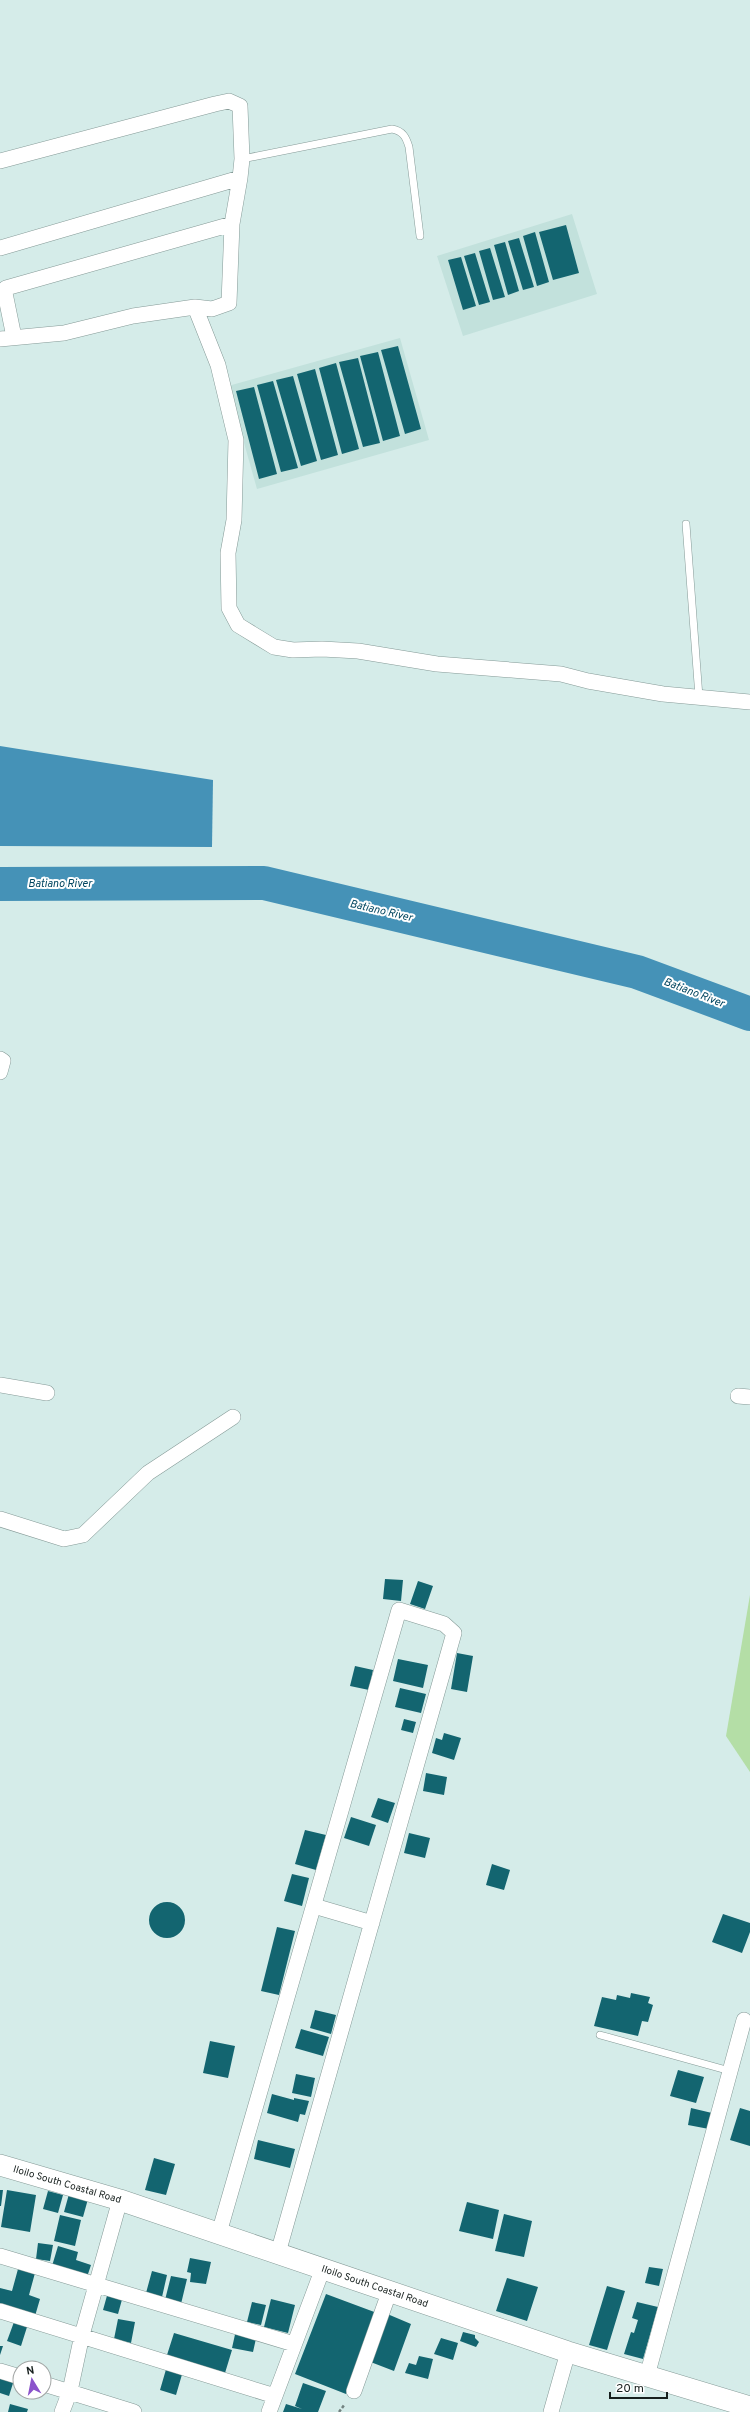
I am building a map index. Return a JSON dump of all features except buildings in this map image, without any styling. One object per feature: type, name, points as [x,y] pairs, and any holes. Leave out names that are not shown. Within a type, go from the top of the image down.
[{"type":"street","points":[[0,161],[230,101],[240,106],[242,159],[232,224],[229,303],[212,309],[195,307],[133,316],[64,333],[7,338],[6,288],[232,224]]},
{"type":"street","points":[[0,248],[240,178]]},
{"type":"street","points":[[195,307],[218,365],[236,440],[234,520],[228,561],[229,608],[238,625],[274,647],[294,650],[358,651],[437,664],[562,674],[588,681],[664,694],[750,702]]},
{"type":"street","points":[[0,1059],[3,1061],[0,1072]]},
{"type":"street","points":[[0,1385],[47,1393]]},
{"type":"street","points":[[0,1519],[64,1540],[83,1535],[148,1473],[233,1417]]},
{"type":"street","points":[[219,2233],[399,1610],[444,1624],[454,1633],[278,2253]]},
{"type":"street","points":[[314,1906],[372,1923]]},
{"type":"street","points":[[647,2376],[744,2020]]},
{"type":"street","name":"Iloilo South Coastal Road","points":[[0,2165],[120,2200],[390,2290],[568,2352],[750,2407]]},
{"type":"street","points":[[62,2412],[70,2391],[82,2335],[120,2200]]},
{"type":"street","points":[[0,2256],[294,2344]]},
{"type":"street","points":[[269,2412],[323,2268]]},
{"type":"street","points":[[354,2391],[390,2290]]},
{"type":"street","points":[[0,2311],[82,2335],[275,2396]]},
{"type":"street","points":[[551,2412],[568,2352]]},
{"type":"street","points":[[0,2371],[12,2375]]},
{"type":"street","points":[[52,2386],[134,2412]]},
{"type":"lane","points":[[242,159],[392,129],[398,130],[406,137],[409,147],[420,236]]},
{"type":"lane","points":[[686,524],[699,697]]},
{"type":"lane","points":[[600,2035],[730,2071]]},
{"type":"shaded area","points":[[572,214],[597,294],[463,336],[437,256]]},
{"type":"shaded area","points":[[400,338],[429,440],[257,489],[228,386]]},
{"type":"green space","points":[[750,1595],[750,1772],[726,1736]]},
{"type":"water","points":[[0,746],[213,780],[212,847],[0,846]]},
{"type":"waterway","name":"Batiano River","points":[[0,884],[264,883],[637,972],[750,1014]]}]
